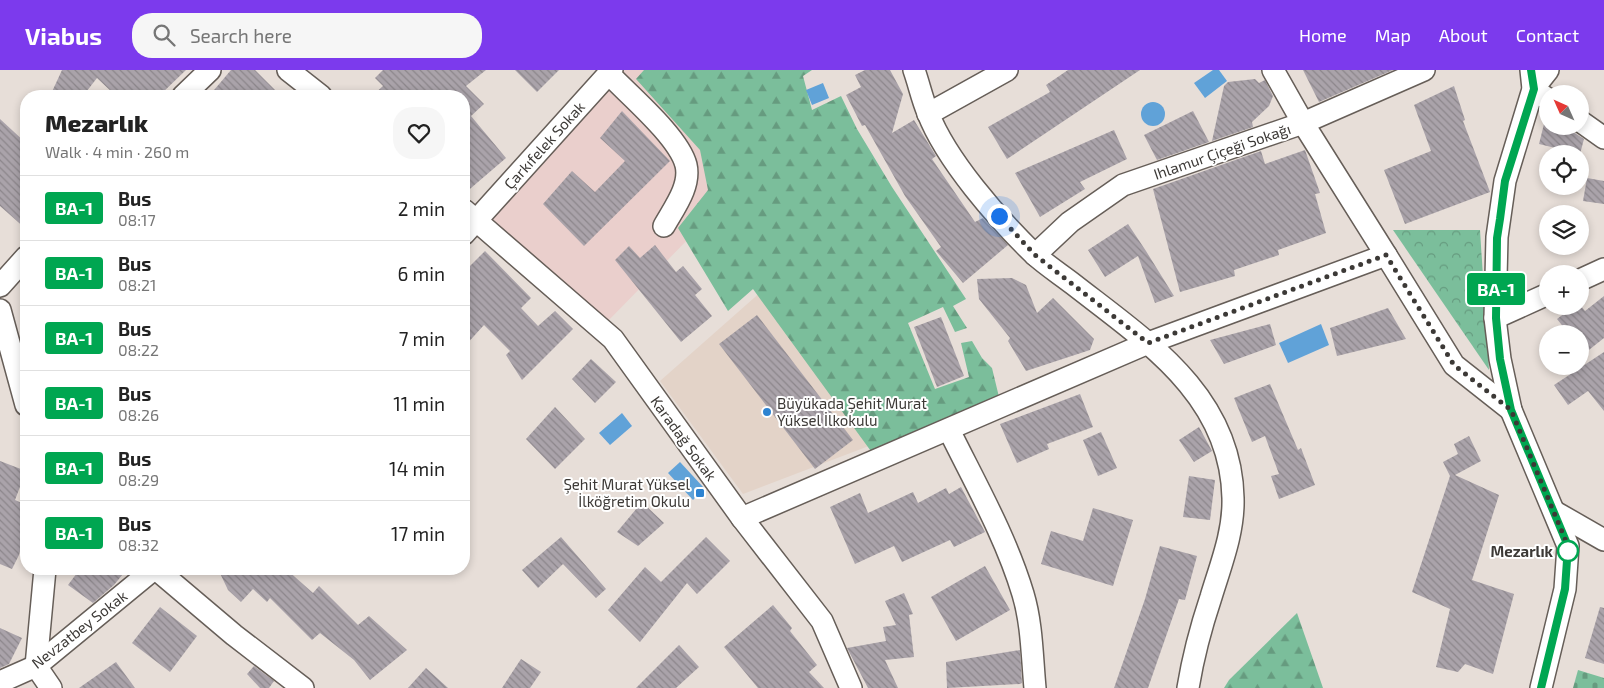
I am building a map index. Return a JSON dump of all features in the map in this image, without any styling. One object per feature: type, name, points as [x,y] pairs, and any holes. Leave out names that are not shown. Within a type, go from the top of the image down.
[{"type":"street","points":[[189,90],[210,70]]},
{"type":"street","points":[[288,70],[313,90]]},
{"type":"street","points":[[914,70],[928,114],[959,168],[1035,255],[1148,343],[1179,371],[1203,402],[1224,442],[1231,468],[1234,499],[1231,532],[1198,642],[1188,688]]},
{"type":"street","points":[[928,114],[1007,70]]},
{"type":"street","points":[[1273,70],[1303,123],[1454,365],[1511,410]]},
{"type":"street","name":"Ihlamur Çiçeği Sokağı","points":[[1035,255],[1070,222],[1123,185],[1303,123],[1424,70]]},
{"type":"street","points":[[1541,688],[1565,589],[1568,546],[1511,410],[1500,359],[1496,318],[1497,238],[1505,181],[1537,86],[1548,70]]},
{"type":"street","points":[[610,72],[669,136],[686,166],[683,190],[664,226]]},
{"type":"street","name":"Çarkıfelek Sokak","points":[[470,219],[610,72]]},
{"type":"street","points":[[1589,127],[1604,138]]},
{"type":"street","name":"Karadağ Sokak","points":[[470,223],[613,339],[742,518],[822,621],[851,688]]},
{"type":"street","points":[[742,518],[1148,343],[1386,255]]},
{"type":"street","points":[[0,286],[20,264]]},
{"type":"street","points":[[1589,276],[1604,269]]},
{"type":"street","points":[[1496,318],[1539,298]]},
{"type":"street","points":[[0,310],[20,383]]},
{"type":"street","points":[[949,430],[998,532],[1023,593],[1029,622],[1034,688]]},
{"type":"street","points":[[1555,512],[1604,540]]},
{"type":"street","points":[[44,575],[36,666],[51,688]]},
{"type":"street","name":"Nevzatbey Sokak","points":[[0,682],[36,666],[148,575]]},
{"type":"street","points":[[162,575],[234,635],[303,688]]},
{"type":"shaded area","points":[[625,70],[644,70],[745,181],[607,322],[483,222]]},
{"type":"shaded area","name":"Büyükada Şehit Murat Yüksel İlkokulu","points":[[763,290],[874,444],[743,494],[660,381]]},
{"type":"green space","points":[[644,70],[812,70],[803,76],[812,110],[841,96],[857,129],[892,187],[966,299],[953,306],[967,328],[955,332],[943,307],[908,323],[935,389],[969,377],[961,343],[972,341],[982,358],[992,368],[999,397],[873,454],[753,289],[728,311],[678,228],[708,190],[700,150],[636,79]]},
{"type":"green space","points":[[1393,230],[1480,230],[1489,370]]},
{"type":"green space","points":[[1297,613],[1323,688],[1224,688],[1229,680]]},
{"type":"green space","points":[[1578,670],[1604,678],[1604,688],[1573,688]]},
{"type":"water","points":[[1213,70],[1219,70],[1227,81],[1205,98],[1194,83]]},
{"type":"water","points":[[823,83],[829,98],[812,105],[806,90]]},
{"type":"water","points":[[1153,102],[1162,105],[1165,114],[1162,123],[1153,126],[1144,123],[1141,114],[1144,105]]},
{"type":"water","points":[[1321,324],[1329,345],[1288,363],[1279,343]]},
{"type":"water","points":[[622,413],[632,426],[610,445],[599,433]]},
{"type":"water","points":[[680,462],[704,488],[693,500],[668,473]]},
{"type":"building","points":[[62,70],[186,70],[165,90],[110,90],[97,78],[88,90],[53,90]]},
{"type":"building","points":[[231,70],[255,70],[275,90],[214,90]]},
{"type":"building","points":[[383,70],[486,70],[466,86],[470,90],[379,90],[383,86],[375,78]]},
{"type":"building","points":[[515,70],[559,70],[537,92]]},
{"type":"building","points":[[865,70],[890,70],[903,94],[892,133],[914,120],[936,156],[932,159],[975,222],[983,218],[1008,245],[963,283],[936,251],[941,247],[905,196],[865,125],[862,126],[846,95],[861,87],[855,75]]},
{"type":"building","points":[[1068,70],[1140,70],[1007,159],[988,127],[1050,92],[1046,85]]},
{"type":"building","points":[[1303,70],[1393,70],[1319,102]]},
{"type":"building","points":[[1255,79],[1259,83],[1265,80],[1273,96],[1269,106],[1252,122],[1253,127],[1212,141],[1224,86],[1228,82]]},
{"type":"building","points":[[1454,86],[1465,120],[1463,121],[1490,192],[1405,224],[1384,170],[1431,151],[1414,105]]},
{"type":"building","points":[[470,90],[484,104],[471,116],[506,158],[470,189]]},
{"type":"building","points":[[622,111],[670,161],[584,246],[543,204],[572,171],[595,192],[625,161],[600,138]]},
{"type":"building","points":[[1193,111],[1209,142],[1157,160],[1144,135]]},
{"type":"building","points":[[0,119],[20,137],[20,224],[0,206]]},
{"type":"building","points":[[1114,130],[1127,159],[1080,182],[1085,189],[1040,217],[1015,173]]},
{"type":"building","points":[[1541,135],[1578,135],[1584,139],[1582,145],[1539,144]]},
{"type":"building","points":[[1305,150],[1320,193],[1315,194],[1326,233],[1278,250],[1279,255],[1234,270],[1235,276],[1180,292],[1153,189],[1261,151],[1265,164]]},
{"type":"building","points":[[1589,178],[1604,181],[1604,204],[1583,201],[1584,195],[1589,195]]},
{"type":"building","points":[[1128,224],[1174,296],[1155,303],[1138,256],[1105,277],[1088,250]]},
{"type":"building","points":[[655,245],[676,272],[683,266],[702,289],[695,295],[712,316],[681,342],[615,260],[629,246],[640,258]]},
{"type":"building","points":[[485,251],[531,298],[521,308],[538,326],[555,311],[573,329],[522,380],[506,355],[510,351],[484,325],[470,340],[470,266]]},
{"type":"building","points":[[1012,278],[1026,285],[1037,313],[1053,298],[1094,339],[1090,350],[1026,371],[1008,341],[1010,338],[979,299],[977,279]]},
{"type":"building","points":[[1604,296],[1604,338],[1589,350],[1589,325],[1562,325],[1557,319],[1562,315],[1589,315],[1589,308]]},
{"type":"building","points":[[1388,308],[1406,339],[1337,356],[1330,328]]},
{"type":"building","points":[[757,315],[853,440],[815,469],[719,344]]},
{"type":"building","points":[[941,317],[964,376],[937,387],[914,327]]},
{"type":"building","points":[[1270,324],[1276,345],[1224,364],[1210,340]]},
{"type":"building","points":[[1604,352],[1604,411],[1588,391],[1568,405],[1554,385],[1569,375],[1589,375],[1589,362]]},
{"type":"building","points":[[591,359],[616,382],[595,403],[572,379]]},
{"type":"building","points":[[1270,384],[1298,450],[1301,448],[1315,485],[1279,499],[1271,476],[1279,474],[1265,436],[1252,442],[1234,398]]},
{"type":"building","points":[[1080,394],[1093,427],[1047,444],[1049,449],[1017,463],[1000,424]]},
{"type":"building","points":[[555,407],[585,439],[555,469],[526,439]]},
{"type":"building","points":[[1199,427],[1212,451],[1194,462],[1179,440]]},
{"type":"building","points":[[1101,432],[1117,468],[1098,476],[1083,440]]},
{"type":"building","points":[[1469,436],[1481,461],[1455,475],[1499,495],[1472,580],[1514,594],[1493,674],[1465,664],[1458,672],[1436,667],[1450,609],[1412,592],[1450,476],[1443,462],[1458,454],[1454,444]]},
{"type":"building","points":[[0,461],[20,469],[20,487],[15,500],[20,502],[20,551],[12,569],[0,564]]},
{"type":"building","points":[[1189,476],[1215,480],[1210,520],[1183,517]]},
{"type":"building","points":[[961,487],[985,532],[954,547],[950,540],[902,562],[894,546],[855,564],[830,507],[860,493],[868,513],[913,492],[918,503],[946,488],[949,494]]},
{"type":"building","points":[[642,502],[664,523],[638,546],[617,532]]},
{"type":"building","points":[[1093,508],[1133,520],[1113,586],[1041,564],[1051,531],[1083,541]]},
{"type":"building","points":[[561,537],[606,589],[596,598],[563,564],[538,588],[522,570]]},
{"type":"building","points":[[706,537],[730,561],[697,594],[687,583],[640,642],[608,610],[645,567],[661,582]]},
{"type":"building","points":[[1160,546],[1197,556],[1185,600],[1179,599],[1148,688],[1114,688],[1145,599]]},
{"type":"building","points":[[985,566],[1010,610],[956,641],[931,597]]},
{"type":"building","points":[[76,575],[122,575],[114,585],[93,603],[68,585]]},
{"type":"building","points":[[221,575],[293,575],[313,593],[319,586],[358,625],[369,616],[407,650],[370,680],[354,660],[320,633],[312,640],[270,598],[267,602],[253,589],[241,602],[228,590]]},
{"type":"building","points":[[904,593],[913,614],[909,615],[914,657],[885,660],[898,688],[868,688],[847,648],[886,641],[883,627],[896,625],[885,601]]},
{"type":"building","points":[[773,605],[792,628],[790,631],[817,665],[809,672],[824,688],[758,688],[724,647]]},
{"type":"building","points":[[160,607],[197,636],[170,672],[132,643]]},
{"type":"building","points":[[1600,607],[1604,608],[1604,664],[1585,658]]},
{"type":"building","points":[[0,628],[22,638],[9,664],[0,668]]},
{"type":"building","points":[[679,645],[699,667],[676,688],[636,688]]},
{"type":"building","points":[[1020,650],[1022,683],[947,688],[946,662]]},
{"type":"building","points":[[521,659],[541,672],[530,688],[502,688]]},
{"type":"building","points":[[116,662],[135,688],[79,688]]},
{"type":"building","points":[[254,666],[274,681],[269,688],[260,688],[247,674]]},
{"type":"building","points":[[426,668],[448,688],[408,688]]},
{"type":"bus line","name":"BA-1","points":[[1531,70],[1534,89],[1505,181],[1497,238],[1496,318],[1500,359],[1511,410],[1568,546],[1565,589],[1555,637],[1541,688]]},
{"type":"place","name":"Büyükada Şehit Murat Yüksel İlkokulu","points":[[767,412]]},
{"type":"place","name":"Şehit Murat Yüksel İlköğretim Okulu","points":[[700,493]]},
{"type":"place","name":"Mezarlık","points":[[1568,551]]},
{"type":"route","points":[[999,216],[1035,255],[1148,343],[1386,255],[1454,365],[1511,410],[1555,512],[1568,546],[1568,551]]}]
